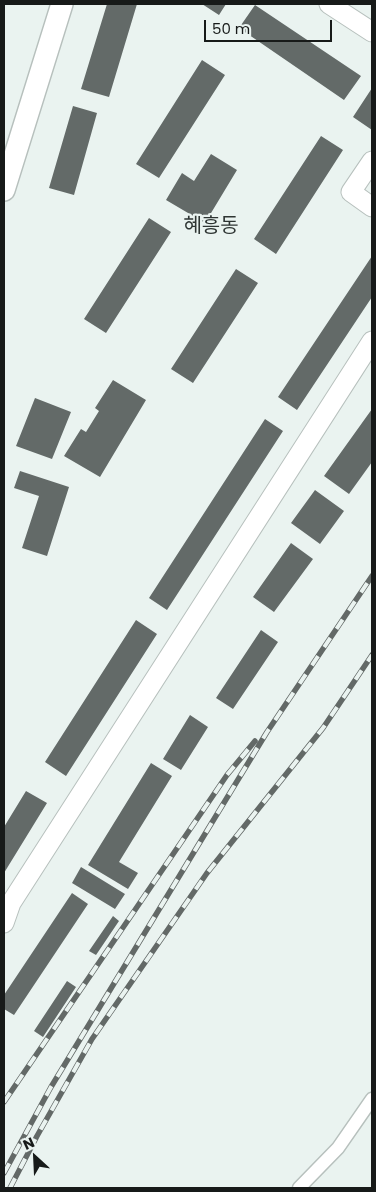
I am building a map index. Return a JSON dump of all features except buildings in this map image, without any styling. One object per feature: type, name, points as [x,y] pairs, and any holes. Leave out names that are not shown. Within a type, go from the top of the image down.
[{"type":"main road","points":[[4,190],[62,4]]},
{"type":"main road","points":[[329,4],[372,32]]},
{"type":"main road","points":[[372,161],[351,192],[372,207]]},
{"type":"main road","points":[[4,923],[11,903],[372,341]]},
{"type":"street","points":[[299,1188],[338,1148],[372,1099]]},
{"type":"railway","points":[[4,1173],[51,1087],[267,732],[372,576]]},
{"type":"railway","points":[[10,1188],[92,1039],[207,873],[323,728],[372,655]]},
{"type":"railway","points":[[4,1102],[227,775],[255,741]]},
{"type":"district","name":"혜흥동","points":[[211,227]]}]
